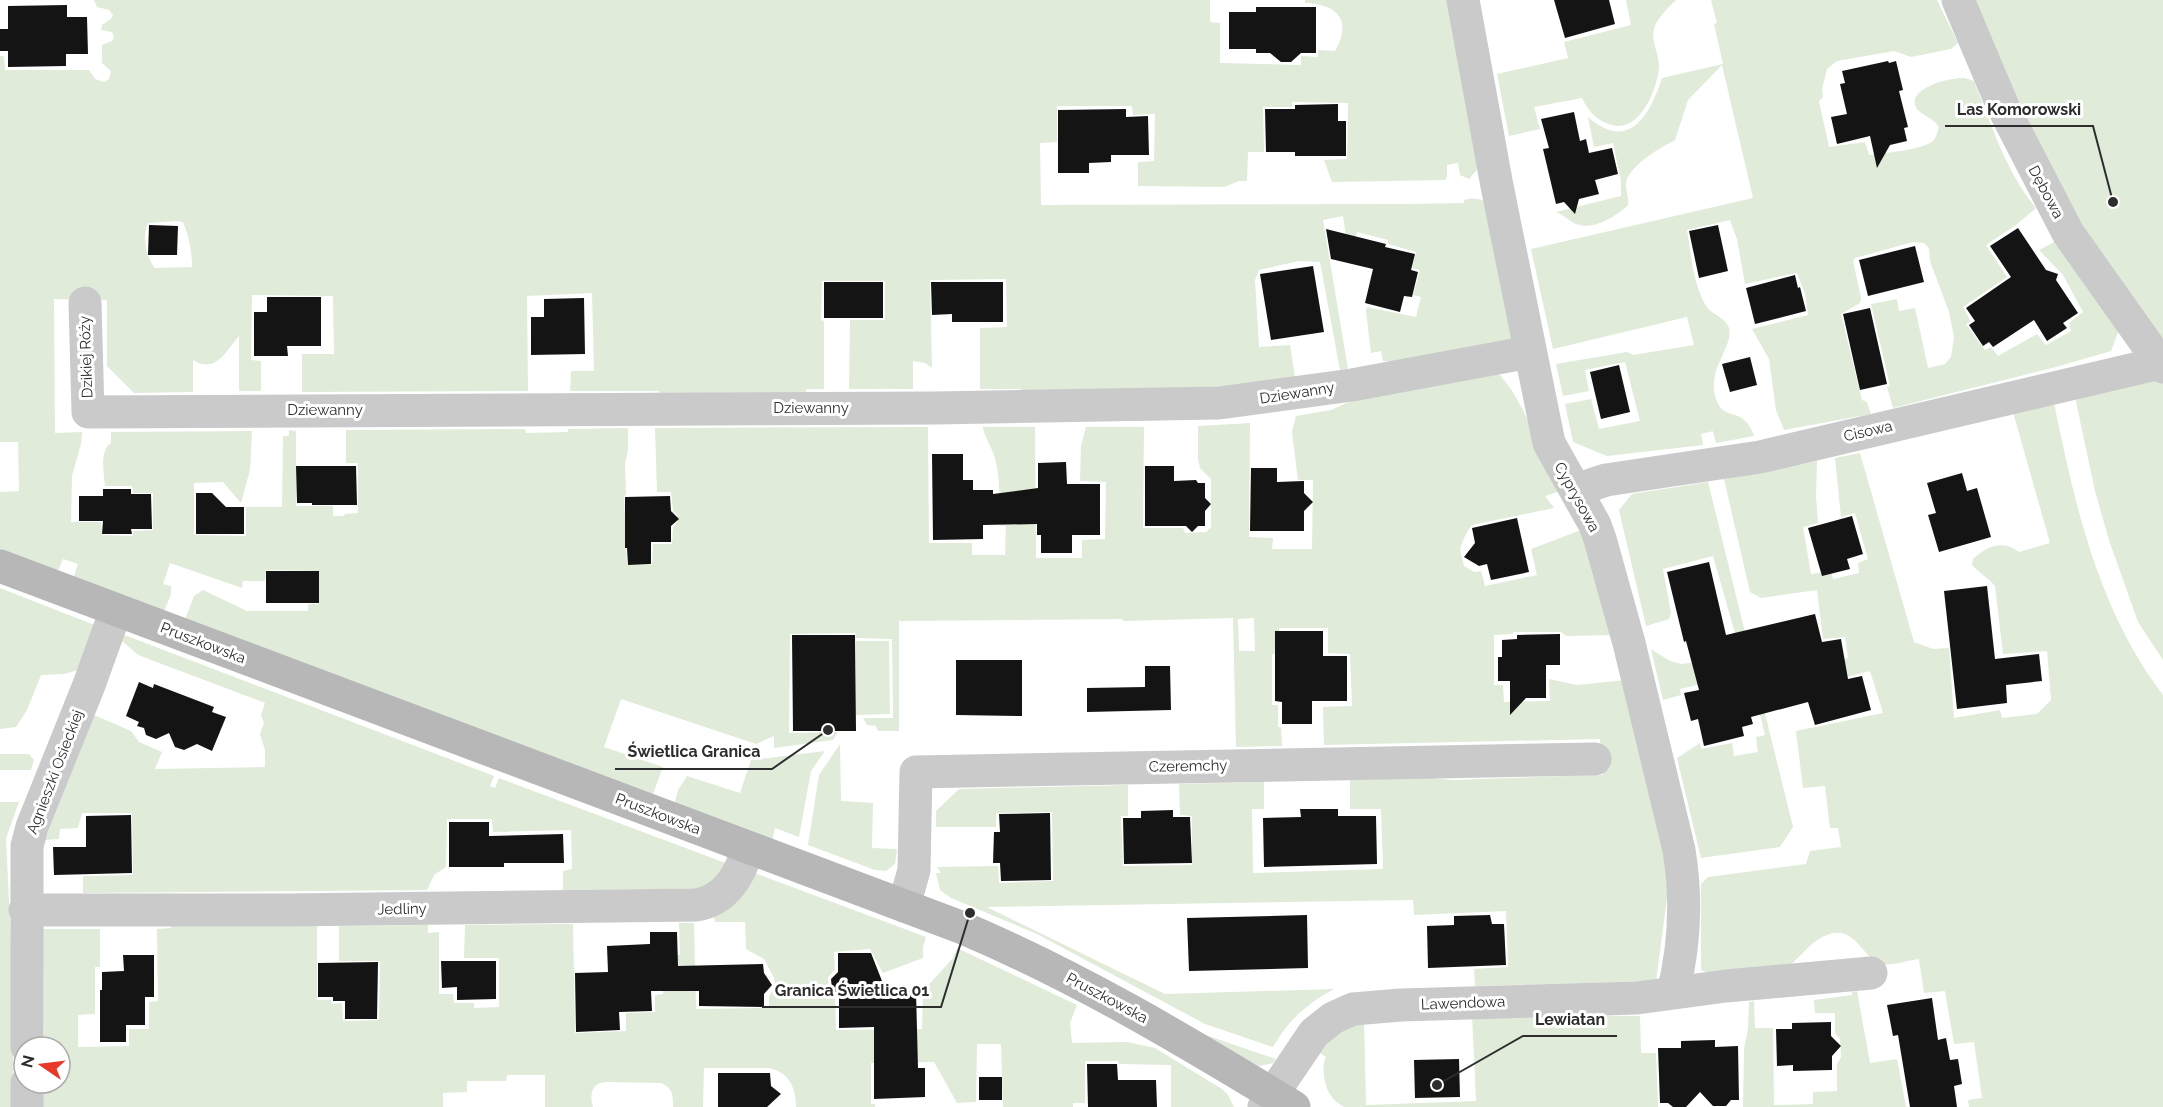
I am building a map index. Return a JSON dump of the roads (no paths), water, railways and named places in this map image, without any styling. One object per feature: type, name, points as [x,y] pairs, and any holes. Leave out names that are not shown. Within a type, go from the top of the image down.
[{"type":"street","name":"Cyprysowa","points":[[1463,0],[1497,186],[1549,443],[1595,525],[1603,550],[1635,664],[1679,850],[1683,875],[1684,924],[1681,960],[1672,993]]},
{"type":"street","name":"Dębowa","points":[[1958,0],[2004,109],[2068,233],[2161,365]]},
{"type":"street","name":"Dzikiej Róży","points":[[85,303],[88,412]]},
{"type":"street","name":"Dziewanny","points":[[88,412],[935,408],[1208,404],[1352,385],[1530,352]]},
{"type":"street","name":"Cisowa","points":[[1575,490],[1606,480],[1760,457],[2161,365]]},
{"type":"street","name":"Pruszkowska","points":[[0,566],[1006,946],[1152,1022],[1277,1103]]},
{"type":"street","name":"Agnieszki Osieckiej","points":[[27,1035],[25,910],[27,846],[116,610]]},
{"type":"street","name":"Czeremchy","points":[[904,906],[914,870],[916,772],[1595,759]]},
{"type":"street","name":"Jedliny","points":[[25,910],[696,905],[717,898],[734,882],[749,848]]},
{"type":"street","name":"Lawendowa","points":[[1277,1103],[1314,1033],[1333,1018],[1353,1009],[1401,1005],[1637,998],[1871,973]]},
{"type":"place","name":"Las Komorowski","points":[[2113,202]]},
{"type":"place","name":"Świetlica Granica","points":[[828,730]]},
{"type":"place","name":"Granica Świetlica 01","points":[[970,913]]},
{"type":"place","name":"Lewiatan","points":[[1437,1085]]}]
